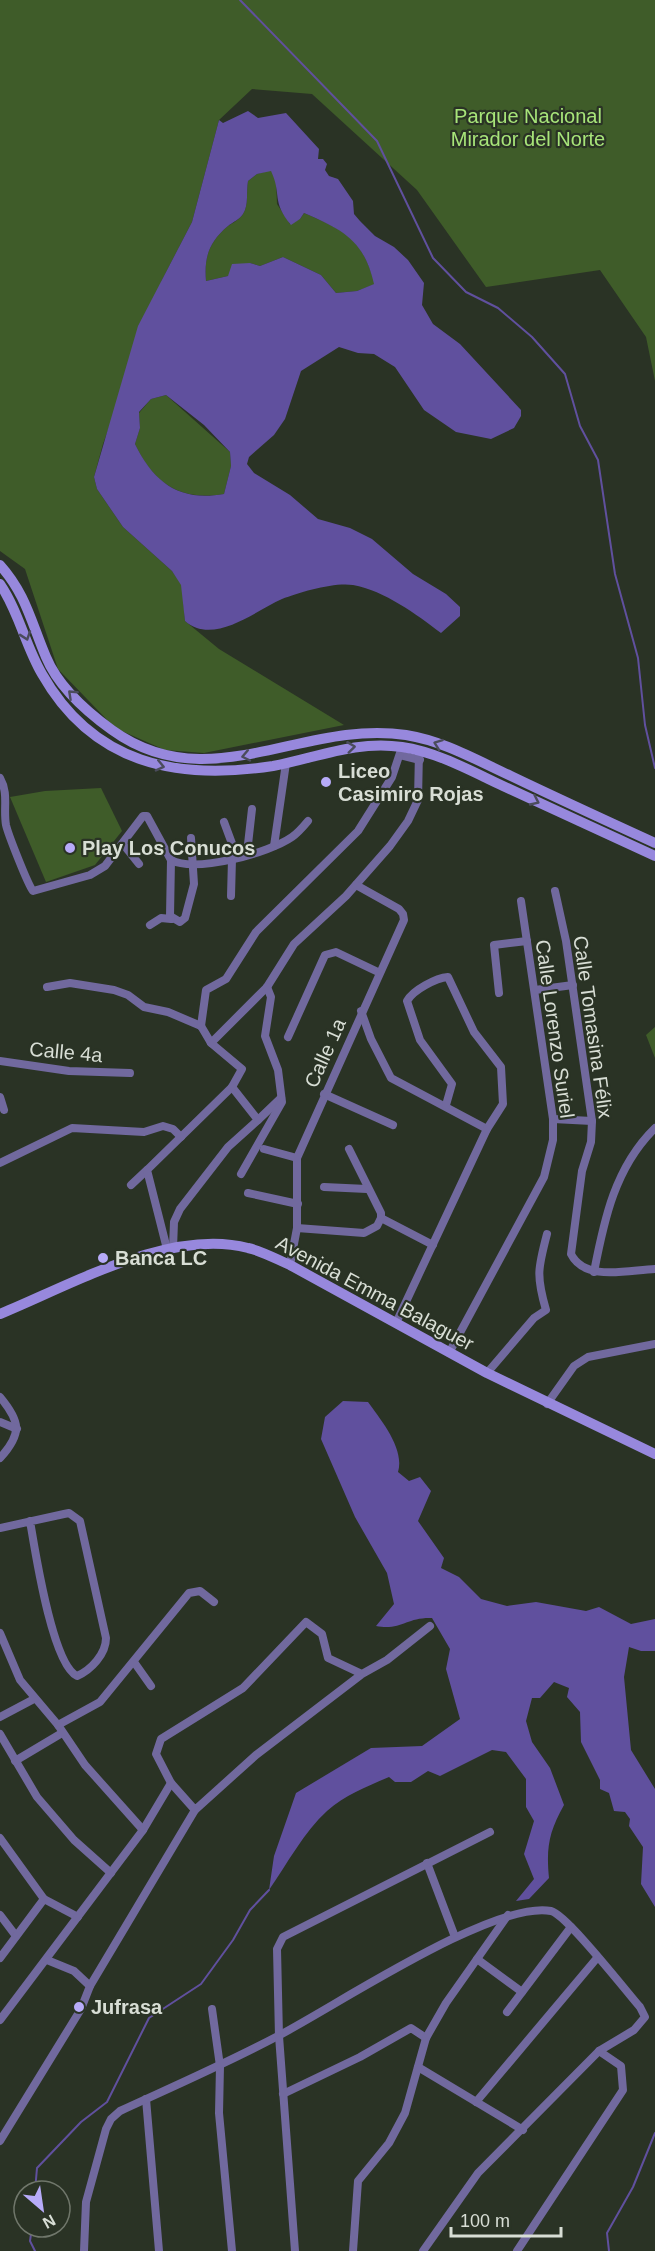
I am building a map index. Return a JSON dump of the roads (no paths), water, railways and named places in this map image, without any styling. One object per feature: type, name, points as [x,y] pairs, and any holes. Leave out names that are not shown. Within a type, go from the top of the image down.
[{"type":"street","points":[[0,565],[25,601],[46,658],[64,687],[112,729],[145,748],[175,758],[212,761],[337,736],[386,733],[409,736],[452,749],[655,843]]},
{"type":"street","points":[[0,584],[20,620],[34,659],[49,686],[80,721],[121,751],[158,766],[196,772],[240,771],[286,763],[336,749],[381,745],[466,768],[651,855]]},
{"type":"street","points":[[201,1026],[206,990],[226,979],[256,932],[358,831],[381,798],[401,751]]},
{"type":"street","points":[[211,1043],[267,987],[300,938],[356,885],[390,846],[413,814],[419,792],[420,755]]},
{"type":"street","points":[[274,846],[286,763]]},
{"type":"street","points":[[0,778],[6,796],[6,824],[27,882],[33,891],[90,875],[105,866],[133,828],[147,816],[171,860],[171,919]]},
{"type":"street","points":[[247,854],[252,810]]},
{"type":"street","points":[[171,860],[195,866],[235,858],[274,846],[291,838],[308,821]]},
{"type":"street","points":[[224,822],[235,858],[231,896]]},
{"type":"street","points":[[604,833],[610,822]]},
{"type":"street","points":[[150,925],[161,918],[180,922],[185,918],[192,900],[195,866],[191,838]]},
{"type":"street","points":[[123,844],[139,864]]},
{"type":"street","name":"Calle 1a","points":[[290,1265],[297,1228],[297,1158],[378,972],[402,924],[403,914],[356,885]]},
{"type":"street","name":"Calle Tomasina Félix","points":[[555,891],[573,985],[592,1121],[591,1142],[582,1171],[571,1254],[576,1264],[594,1272]]},
{"type":"street","name":"Calle Lorenzo Suriel","points":[[449,1353],[544,1176],[553,1140],[553,1119],[520,901]]},
{"type":"street","points":[[499,993],[494,941],[527,941]]},
{"type":"street","points":[[288,1037],[323,957],[328,952],[340,953],[378,972]]},
{"type":"street","points":[[396,1323],[487,1129],[503,1104],[501,1067],[474,1032],[448,977],[410,995],[407,1001],[420,1040],[450,1078],[452,1091],[446,1105]]},
{"type":"street","points":[[47,987],[70,983],[114,990],[128,995],[144,1007],[168,1012],[201,1026],[211,1043],[242,1069],[232,1087],[131,1185]]},
{"type":"street","points":[[535,990],[573,985]]},
{"type":"street","points":[[241,1174],[272,1124],[282,1096],[279,1070],[265,1036],[271,997],[267,987]]},
{"type":"street","points":[[361,1011],[375,1048],[391,1077],[487,1129]]},
{"type":"street","name":"Calle 4a","points":[[0,1061],[69,1071],[130,1073]]},
{"type":"street","points":[[232,1087],[258,1120]]},
{"type":"street","points":[[324,1094],[393,1125]]},
{"type":"street","points":[[170,1249],[174,1222],[180,1209],[228,1147],[282,1096]]},
{"type":"street","points":[[0,1097],[4,1110]]},
{"type":"street","points":[[553,1119],[592,1121]]},
{"type":"street","points":[[0,1163],[72,1128],[144,1132],[163,1126],[173,1129],[181,1137]]},
{"type":"street","points":[[655,1128],[640,1144],[609,1201],[594,1272],[655,1269]]},
{"type":"street","points":[[264,1149],[297,1158]]},
{"type":"street","points":[[297,1228],[364,1233],[378,1226],[381,1213],[349,1149]]},
{"type":"street","points":[[147,1170],[170,1249]]},
{"type":"street","points":[[324,1187],[367,1189]]},
{"type":"street","points":[[248,1193],[298,1204]]},
{"type":"street","points":[[381,1218],[433,1245]]},
{"type":"street","points":[[486,1373],[534,1318],[546,1310],[539,1287],[538,1267],[547,1234]]},
{"type":"street","name":"Avenida Emma Balaguer","points":[[0,1314],[97,1272],[170,1249],[232,1245],[249,1248],[290,1265],[547,1404],[655,1454]]},
{"type":"street","points":[[547,1404],[574,1366],[588,1357],[655,1344]]},
{"type":"street","points":[[0,1397],[14,1414],[17,1429],[11,1443],[0,1458]]},
{"type":"street","points":[[0,1422],[17,1429]]},
{"type":"street","points":[[0,1528],[30,1521],[69,1513],[77,1517],[82,1526],[106,1645],[89,1669],[77,1676],[66,1663],[40,1585],[30,1521]]},
{"type":"street","points":[[58,1725],[100,1702],[189,1593],[200,1591],[214,1602]]},
{"type":"street","points":[[195,1810],[171,1783],[156,1754],[161,1739],[243,1688],[306,1622],[322,1634],[328,1658],[362,1674]]},
{"type":"street","points":[[0,2141],[81,2009],[90,1986],[195,1810],[256,1755],[362,1674],[387,1660],[430,1626]]},
{"type":"street","points":[[0,1633],[15,1671],[34,1699],[58,1725],[85,1765],[143,1830]]},
{"type":"street","points":[[134,1662],[151,1686]]},
{"type":"street","points":[[0,1717],[34,1699]]},
{"type":"street","points":[[15,1761],[63,1733]]},
{"type":"street","points":[[0,1734],[37,1797],[74,1840],[111,1873]]},
{"type":"street","points":[[0,2020],[143,1830],[171,1783]]},
{"type":"street","points":[[295,2251],[279,2036],[278,1949],[283,1937],[490,1832]]},
{"type":"street","points":[[0,1838],[44,1899],[78,1917]]},
{"type":"street","points":[[428,1863],[455,1937]]},
{"type":"street","points":[[0,1958],[44,1899]]},
{"type":"street","points":[[84,2251],[86,2202],[106,2129],[111,2119],[120,2111],[220,2066],[279,2036],[455,1937],[508,1915],[550,1911],[558,1914],[640,2007],[645,2017],[634,2030],[599,2051],[477,2174],[423,2251]]},
{"type":"street","points":[[0,1915],[15,1936]]},
{"type":"street","points":[[353,2251],[358,2181],[389,2143],[405,2113],[426,2038],[446,2003],[508,1915]]},
{"type":"street","points":[[507,2012],[571,1927]]},
{"type":"street","points":[[476,2102],[597,1958]]},
{"type":"street","points":[[477,1959],[522,1992]]},
{"type":"street","points":[[47,1960],[74,1971],[90,1986]]},
{"type":"street","points":[[212,2009],[220,2066],[219,2113],[232,2251]]},
{"type":"street","points":[[283,2094],[360,2057],[411,2028],[426,2038]]},
{"type":"street","points":[[517,2251],[623,2090],[621,2066],[599,2051]]},
{"type":"street","points":[[418,2067],[523,2130]]},
{"type":"street","points":[[146,2099],[159,2251]]},
{"type":"waterway","points":[[240,0],[377,141],[433,258],[466,292],[498,308],[532,337],[565,374],[580,426],[598,460],[615,574],[638,658],[645,725],[655,768]]},
{"type":"waterway","points":[[36,2179],[37,2168],[81,2122],[107,2102],[149,2018],[201,1984],[233,1940],[250,1910],[269,1890]]},
{"type":"waterway","points":[[609,2251],[607,2233],[633,2187],[655,2133]]},
{"type":"waterway","points":[[30,2239],[35,2251]]},
{"type":"place","name":"Liceo Casimiro Rojas","points":[[326,782]]},
{"type":"place","name":"Play Los Conucos","points":[[70,848]]},
{"type":"place","name":"Banca LC","points":[[103,1258]]},
{"type":"place","name":"Jufrasa","points":[[79,2007]]},
{"type":"park label","name":"Parque Nacional Mirador del Norte","points":[[528,128]]}]
